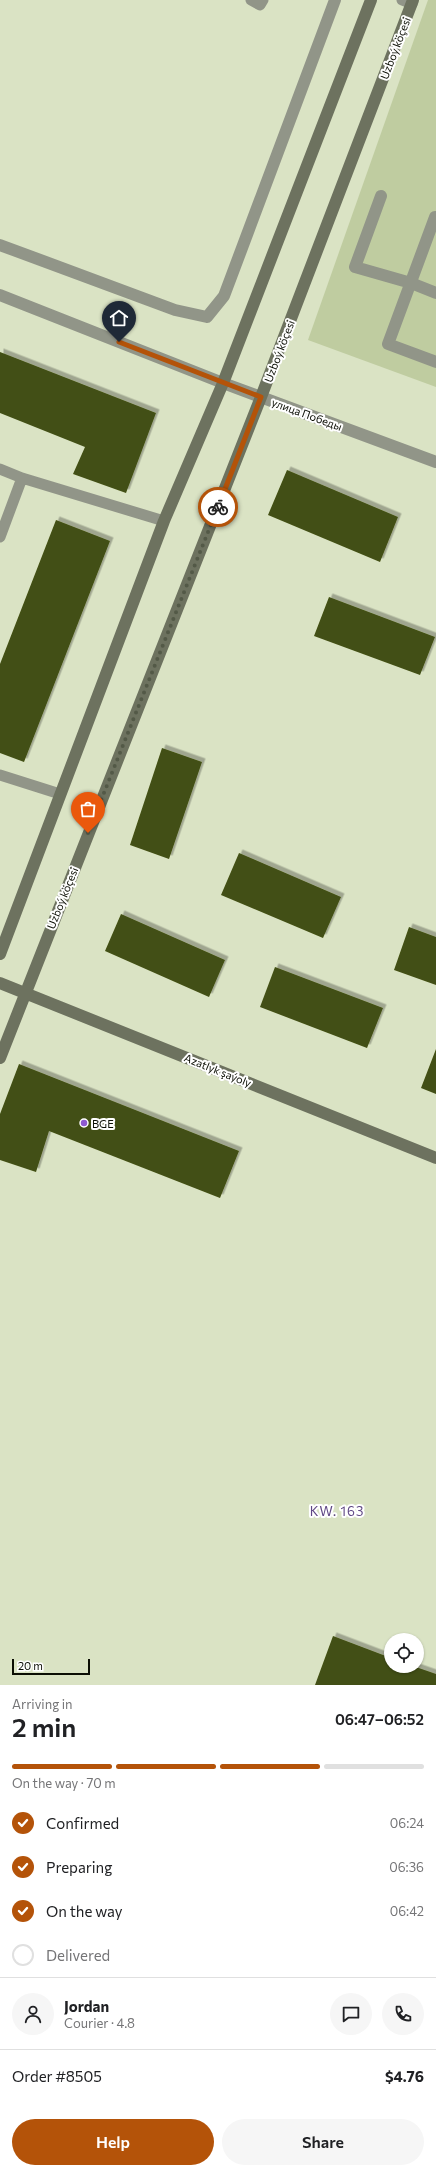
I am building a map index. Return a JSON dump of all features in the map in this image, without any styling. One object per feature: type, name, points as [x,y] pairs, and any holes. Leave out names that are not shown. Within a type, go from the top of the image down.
[{"type":"street","points":[[0,245],[175,310],[207,317],[224,296],[335,0]]},
{"type":"street","points":[[0,954],[164,521],[222,382],[371,0]]},
{"type":"street","name":"Uzboý köçesi","points":[[0,1058],[261,397],[409,1]]},
{"type":"street","points":[[381,196],[355,267],[411,283],[436,293]]},
{"type":"street","points":[[435,217],[388,344],[436,362]]},
{"type":"street","name":"улица Победы","points":[[0,295],[261,397],[436,462]]},
{"type":"street","name":"Azatlyk şaýoly","points":[[0,983],[436,1158]]},
{"type":"lane","points":[[251,0],[260,6],[263,0]]},
{"type":"lane","points":[[0,469],[22,478],[164,521]]},
{"type":"lane","points":[[0,537],[22,478]]},
{"type":"lane","points":[[0,775],[60,794]]},
{"type":"green space","points":[[428,0],[436,0],[436,387],[308,340]]},
{"type":"building","points":[[0,352],[156,413],[126,493],[73,474],[85,447],[0,413]]},
{"type":"building","points":[[287,470],[398,517],[380,562],[268,515]]},
{"type":"building","points":[[56,520],[110,541],[24,762],[0,753],[0,664]]},
{"type":"building","points":[[329,597],[435,637],[420,675],[314,636]]},
{"type":"building","points":[[162,748],[202,762],[169,859],[130,845]]},
{"type":"building","points":[[239,853],[341,897],[323,938],[221,895]]},
{"type":"building","points":[[121,914],[225,960],[209,997],[105,951]]},
{"type":"building","points":[[409,927],[436,937],[436,985],[394,970]]},
{"type":"building","points":[[275,967],[383,1008],[367,1048],[260,1007]]},
{"type":"building","points":[[436,1049],[436,1094],[421,1088]]},
{"type":"building","name":"BGE","points":[[19,1064],[239,1151],[220,1198],[49,1131],[36,1172],[0,1160],[0,1114]]},
{"type":"building","points":[[333,1636],[384,1655],[384,1673],[424,1673],[424,1670],[436,1674],[436,1685],[315,1685]]},
{"type":"way so far","points":[[88,833],[218,507]]},
{"type":"place","name":"BGE","points":[[84,1123]]},
{"type":"district","name":"KW. 163","points":[[337,1511]]},
{"type":"route","points":[[119,342],[261,397],[218,507]]}]
